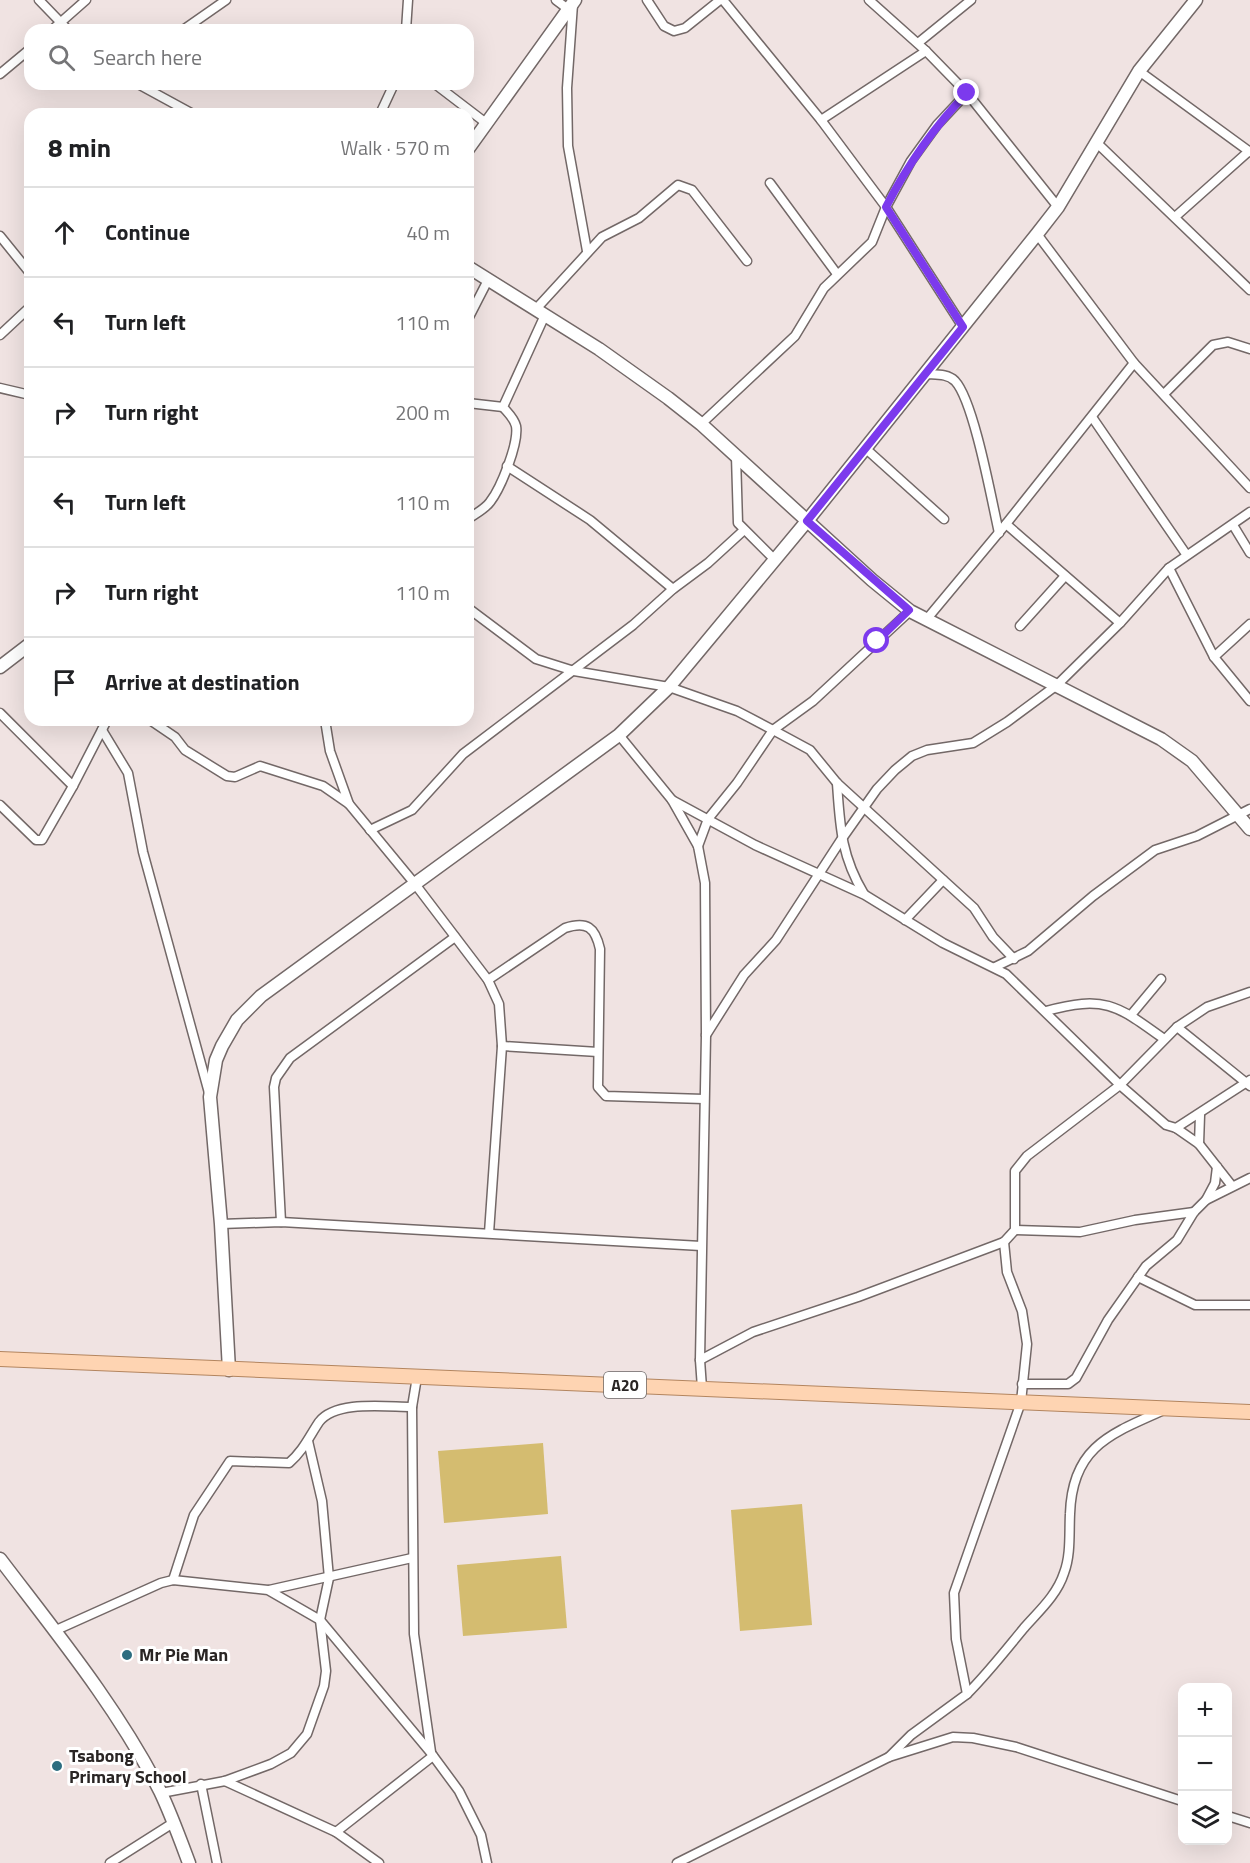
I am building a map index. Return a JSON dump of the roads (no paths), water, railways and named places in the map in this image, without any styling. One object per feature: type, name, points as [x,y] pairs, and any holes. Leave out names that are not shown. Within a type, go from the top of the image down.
[{"type":"main road","name":"A20","points":[[0,1359],[1250,1412]]},
{"type":"street","points":[[39,0],[61,22]]},
{"type":"street","points":[[59,24],[86,0]]},
{"type":"street","points":[[192,24],[226,0]]},
{"type":"street","points":[[406,24],[408,0]]},
{"type":"street","points":[[556,0],[572,4]]},
{"type":"street","points":[[646,0],[657,18],[667,29],[674,31],[685,28],[721,0],[821,120],[886,207],[963,327]]},
{"type":"street","points":[[869,0],[926,51],[967,93],[1058,207]]},
{"type":"street","points":[[918,44],[972,0]]},
{"type":"street","points":[[210,1097],[219,1053],[246,1010],[619,735],[669,687],[807,521],[1058,207],[1139,71],[1196,0]]},
{"type":"street","points":[[474,140],[572,4]]},
{"type":"street","points":[[572,4],[567,88],[567,146],[587,251]]},
{"type":"street","points":[[821,120],[926,51]]},
{"type":"street","points":[[0,74],[24,54]]},
{"type":"street","points":[[1139,71],[1249,151],[1175,217]]},
{"type":"street","points":[[154,90],[184,108]]},
{"type":"street","points":[[383,108],[391,90]]},
{"type":"street","points":[[443,90],[466,108]]},
{"type":"street","points":[[701,424],[795,336],[824,288],[872,242],[886,207],[911,161],[937,124],[967,93]]},
{"type":"street","points":[[474,114],[486,123]]},
{"type":"street","points":[[1097,143],[1250,290]]},
{"type":"street","points":[[770,183],[837,274]]},
{"type":"street","points":[[502,407],[540,312],[587,251],[602,237],[639,218],[672,188],[684,185],[692,190],[747,261]]},
{"type":"street","points":[[1037,234],[1134,363],[1250,488]]},
{"type":"street","points":[[0,236],[24,266]]},
{"type":"street","points":[[474,271],[624,366],[701,424],[909,610],[1161,739],[1192,761],[1245,812],[1250,829]]},
{"type":"street","points":[[474,307],[488,280]]},
{"type":"street","points":[[0,335],[24,313]]},
{"type":"street","points":[[1164,394],[1212,345],[1228,342],[1250,349]]},
{"type":"street","points":[[926,620],[1006,525],[1134,363]]},
{"type":"street","points":[[924,375],[945,375],[954,380],[967,401],[999,533]]},
{"type":"street","points":[[0,388],[24,394]]},
{"type":"street","points":[[474,404],[502,407],[514,419],[517,428],[516,441],[490,503],[474,515]]},
{"type":"street","points":[[1092,417],[1186,554]]},
{"type":"street","points":[[865,448],[944,519]]},
{"type":"street","points":[[735,456],[736,516],[743,531],[775,560]]},
{"type":"street","points":[[507,466],[590,520],[673,589]]},
{"type":"street","points":[[706,1035],[744,975],[776,940],[817,874],[866,809],[878,789],[912,756],[927,750],[973,743],[986,737],[1057,685],[1120,623],[1169,568],[1186,554],[1250,512]]},
{"type":"street","points":[[1006,525],[1120,623]]},
{"type":"street","points":[[1233,525],[1250,553]]},
{"type":"street","points":[[370,830],[411,810],[463,754],[519,709],[574,671],[708,563],[743,531]]},
{"type":"street","points":[[1169,568],[1214,657],[1250,701]]},
{"type":"street","points":[[1020,626],[1065,576]]},
{"type":"street","points":[[698,846],[708,819],[737,783],[773,730],[813,701],[909,610]]},
{"type":"street","points":[[474,613],[528,654],[574,671],[669,687],[737,711],[810,750],[837,783],[974,908],[990,932],[1014,959]]},
{"type":"street","points":[[1214,657],[1250,624]]},
{"type":"street","points":[[0,667],[24,649]]},
{"type":"street","points":[[0,713],[73,786]]},
{"type":"street","points":[[0,805],[38,841],[44,837],[104,726]]},
{"type":"street","points":[[159,726],[176,737],[185,750],[227,776],[235,777],[260,766],[323,786],[350,804]]},
{"type":"street","points":[[326,726],[330,751],[350,804],[488,980],[499,1004],[502,1047],[489,1233]]},
{"type":"street","points":[[102,730],[128,773],[143,852],[210,1097],[221,1224],[229,1370]]},
{"type":"street","points":[[619,735],[672,800],[698,846],[705,883],[706,1035],[699,1360],[702,1388]]},
{"type":"street","points":[[837,783],[842,840],[848,866],[865,895]]},
{"type":"street","points":[[672,800],[817,874],[865,895],[943,943],[995,967],[1046,1011],[1120,1085],[1166,1125],[1176,1128],[1199,1144],[1232,1186]]},
{"type":"street","points":[[995,967],[1014,959],[1155,850],[1245,812]]},
{"type":"street","points":[[905,920],[943,880]]},
{"type":"street","points":[[488,980],[565,928],[578,924],[588,926],[597,935],[600,949],[598,1087],[606,1096],[704,1099]]},
{"type":"street","points":[[281,1222],[274,1087],[281,1069],[290,1058],[455,937]]},
{"type":"street","points":[[1131,1015],[1161,979]]},
{"type":"street","points":[[699,1360],[753,1332],[858,1298],[1004,1242],[1015,1230],[1017,1203],[1013,1179],[1020,1164],[1120,1085],[1177,1027],[1207,1007],[1250,992]]},
{"type":"street","points":[[1046,1011],[1090,1002],[1110,1005],[1131,1015],[1164,1039]]},
{"type":"street","points":[[1176,1128],[1249,1083],[1177,1027]]},
{"type":"street","points":[[502,1047],[598,1052]]},
{"type":"street","points":[[1199,1144],[1200,1114]]},
{"type":"street","points":[[1206,1200],[1215,1182],[1217,1167]]},
{"type":"street","points":[[1022,1384],[1068,1384],[1076,1378],[1108,1320],[1146,1266],[1177,1240],[1194,1212],[1206,1200],[1250,1178]]},
{"type":"street","points":[[1015,1230],[1080,1232],[1135,1220],[1194,1212]]},
{"type":"street","points":[[221,1224],[281,1222],[701,1246]]},
{"type":"street","points":[[966,1694],[956,1639],[954,1593],[1021,1402],[1027,1344],[1025,1326],[1006,1272],[1004,1242]]},
{"type":"street","points":[[1138,1277],[1195,1305],[1250,1305]]},
{"type":"street","points":[[417,1377],[412,1407],[411,1558],[414,1635],[432,1754]]},
{"type":"street","points":[[173,1580],[194,1515],[230,1461],[289,1463],[308,1441],[320,1421],[338,1408],[412,1407]]},
{"type":"street","points":[[889,1757],[911,1735],[966,1694],[997,1663],[1047,1603],[1060,1582],[1068,1556],[1071,1487],[1082,1462],[1116,1430],[1169,1408]]},
{"type":"street","points":[[161,1792],[225,1781],[271,1764],[291,1753],[307,1734],[324,1686],[326,1671],[320,1620],[329,1578],[322,1501],[308,1441]]},
{"type":"street","points":[[0,1558],[105,1698],[161,1792],[189,1863]]},
{"type":"street","points":[[54,1631],[160,1583],[173,1580],[268,1590],[411,1558]]},
{"type":"street","points":[[268,1590],[320,1620],[432,1754],[459,1791],[471,1814],[481,1835],[488,1863]]},
{"type":"street","points":[[677,1863],[889,1757],[953,1737],[973,1738],[1035,1753],[1178,1800]]},
{"type":"street","points":[[336,1832],[432,1754]]},
{"type":"street","points":[[225,1781],[336,1832],[379,1863]]},
{"type":"street","points":[[201,1784],[217,1863]]},
{"type":"street","points":[[1232,1818],[1250,1823]]},
{"type":"street","points":[[110,1863],[173,1823]]},
{"type":"place","name":"Mr Pie Man","points":[[127,1655]]},
{"type":"place","name":"Tsabong Primary School","points":[[57,1766]]}]
